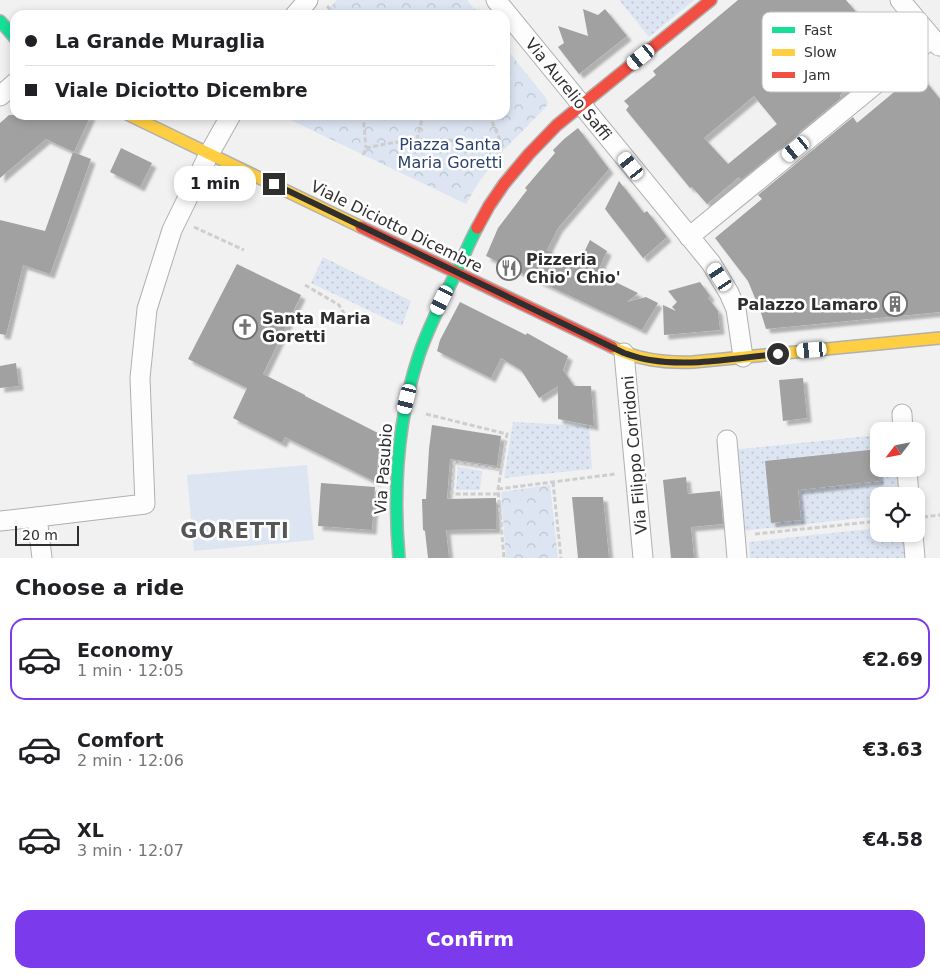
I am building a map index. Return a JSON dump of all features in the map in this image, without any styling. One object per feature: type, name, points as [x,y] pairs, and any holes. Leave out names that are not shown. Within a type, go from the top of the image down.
[{"type":"main road","name":"Via Pasubio","points":[[399,558],[396,538],[395,503],[397,469],[404,409],[411,381],[429,328],[489,206],[511,174],[557,125],[711,0]]},
{"type":"main road","points":[[0,21],[10,32]]},
{"type":"main road","name":"Viale Diciotto Dicembre","points":[[139,120],[624,353],[648,360],[671,363],[693,362],[940,338]]},
{"type":"street","points":[[299,10],[308,0]]},
{"type":"street","points":[[900,0],[910,12]]},
{"type":"street","name":"Via Aurelio Saffi","points":[[510,28],[582,105],[711,263],[729,292],[736,309],[743,357]]},
{"type":"street","points":[[0,96],[10,88]]},
{"type":"street","points":[[689,237],[873,92]]},
{"type":"street","points":[[0,521],[145,504],[140,378],[147,309],[172,230],[209,154],[229,120]]},
{"type":"street","name":"Via Filippo Corridoni","points":[[624,353],[643,558]]},
{"type":"street","points":[[727,440],[738,558]]},
{"type":"street","points":[[37,517],[42,558]]},
{"type":"street","points":[[914,542],[915,558]]},
{"type":"path","points":[[475,10],[488,4]]},
{"type":"path","points":[[326,5],[330,10]]},
{"type":"path","points":[[363,120],[366,148],[363,154]]},
{"type":"path","points":[[417,140],[422,120]]},
{"type":"path","points":[[366,148],[383,144],[440,139],[468,141],[506,154],[491,120]]},
{"type":"path","points":[[191,225],[244,250]]},
{"type":"path","points":[[305,285],[339,305],[349,322]]},
{"type":"path","points":[[404,409],[508,434],[498,489],[504,558]]},
{"type":"path","points":[[498,494],[452,494],[454,462],[501,470]]},
{"type":"path","points":[[498,489],[636,472]]},
{"type":"path","points":[[553,482],[561,558]]},
{"type":"path","points":[[925,516],[940,515]]},
{"type":"path","points":[[735,536],[870,522]]},
{"type":"green space","points":[[337,0],[467,0],[475,10],[328,10]]},
{"type":"green space","points":[[619,0],[694,0],[649,37]]},
{"type":"green space","name":"Piazza Santa Maria Goretti","points":[[510,53],[548,103],[501,153],[479,182],[466,204],[290,120],[510,120]]},
{"type":"green space","points":[[323,257],[411,301],[402,326],[311,283]]},
{"type":"green space","points":[[513,422],[589,426],[592,469],[504,478]]},
{"type":"green space","points":[[870,436],[870,478],[903,478],[904,487],[870,487],[870,517],[741,531],[731,450]]},
{"type":"green space","points":[[307,465],[314,540],[194,551],[187,475]]},
{"type":"green space","points":[[458,467],[482,471],[480,490],[456,490]]},
{"type":"green space","points":[[550,485],[558,558],[506,558],[501,492]]},
{"type":"green space","points":[[870,529],[870,542],[909,542],[911,558],[750,558],[749,542]]},
{"type":"building","points":[[738,0],[846,0],[856,12],[762,12],[762,92],[844,92],[840,95],[841,98],[741,180],[739,177],[707,204],[692,187],[690,188],[626,110],[629,106],[624,101],[656,75],[653,71]],"holes":[[[754,96],[777,124],[728,164],[704,138]]]},
{"type":"building","points":[[583,9],[598,15],[605,9],[627,36],[579,74],[558,47],[564,43],[558,26],[588,36]]},
{"type":"building","points":[[928,84],[940,99],[940,312],[766,329],[748,281],[715,238],[762,199],[758,195],[853,117],[857,123],[894,92],[928,92]]},
{"type":"building","points":[[9,115],[10,120],[89,120],[74,152],[46,139],[0,178],[0,123]]},
{"type":"building","points":[[578,128],[609,169],[558,228],[547,250],[578,265],[590,240],[607,251],[597,273],[638,293],[627,302],[646,297],[658,303],[642,330],[486,256],[498,228],[527,190],[525,188],[555,153],[553,150]]},
{"type":"building","points":[[121,148],[152,163],[140,187],[110,172]]},
{"type":"building","points":[[73,152],[91,159],[50,274],[23,265],[6,335],[0,334],[0,220],[45,231]]},
{"type":"building","points":[[619,181],[644,213],[647,211],[667,237],[643,258],[605,209]]},
{"type":"building","name":"Santa Maria Goretti","points":[[237,264],[301,295],[263,374],[380,434],[376,482],[285,437],[282,443],[233,418],[247,388],[188,359]]},
{"type":"building","points":[[700,282],[710,296],[708,298],[718,311],[720,330],[664,335],[663,305],[676,311],[672,307],[677,302],[668,291]]},
{"type":"building","points":[[460,302],[526,335],[527,333],[568,356],[563,370],[574,386],[591,386],[594,426],[558,419],[558,386],[539,398],[521,370],[501,358],[491,378],[437,351],[440,340]]},
{"type":"building","points":[[16,363],[19,386],[0,388],[0,366]]},
{"type":"building","points":[[803,378],[807,418],[783,421],[779,380]]},
{"type":"building","points":[[432,425],[501,436],[497,466],[450,459],[447,499],[496,498],[496,529],[446,530],[449,558],[428,558],[425,531],[423,530],[422,499],[426,499]]},
{"type":"building","points":[[870,450],[870,478],[879,478],[879,481],[798,490],[801,520],[771,523],[765,461]]},
{"type":"building","points":[[686,477],[688,494],[720,491],[723,524],[691,527],[694,558],[671,558],[663,480]]},
{"type":"building","points":[[321,483],[375,487],[372,530],[318,526]]},
{"type":"building","points":[[572,497],[603,497],[609,558],[578,558]]},
{"type":"traffic: fast","points":[[0,21],[10,32]]},
{"type":"traffic: fast","points":[[399,558],[396,506],[398,455],[406,405],[419,355],[427,333],[477,228]]},
{"type":"traffic: slow","points":[[139,120],[361,227]]},
{"type":"traffic: slow","points":[[612,347],[651,360],[693,362],[940,338]]},
{"type":"traffic: jam","points":[[477,228],[504,184],[557,125],[711,0]]},
{"type":"traffic: jam","points":[[361,227],[612,347]]},
{"type":"place","name":"Pizzeria Chio' Chio'","points":[[509,268]]},
{"type":"place","name":"Palazzo Lamaro","points":[[895,304]]},
{"type":"place","name":"Santa Maria Goretti","points":[[245,327]]},
{"type":"district","name":"GORETTI","points":[[235,531]]},
{"type":"route","points":[[274,184],[624,353],[648,360],[671,363],[778,354]]}]
